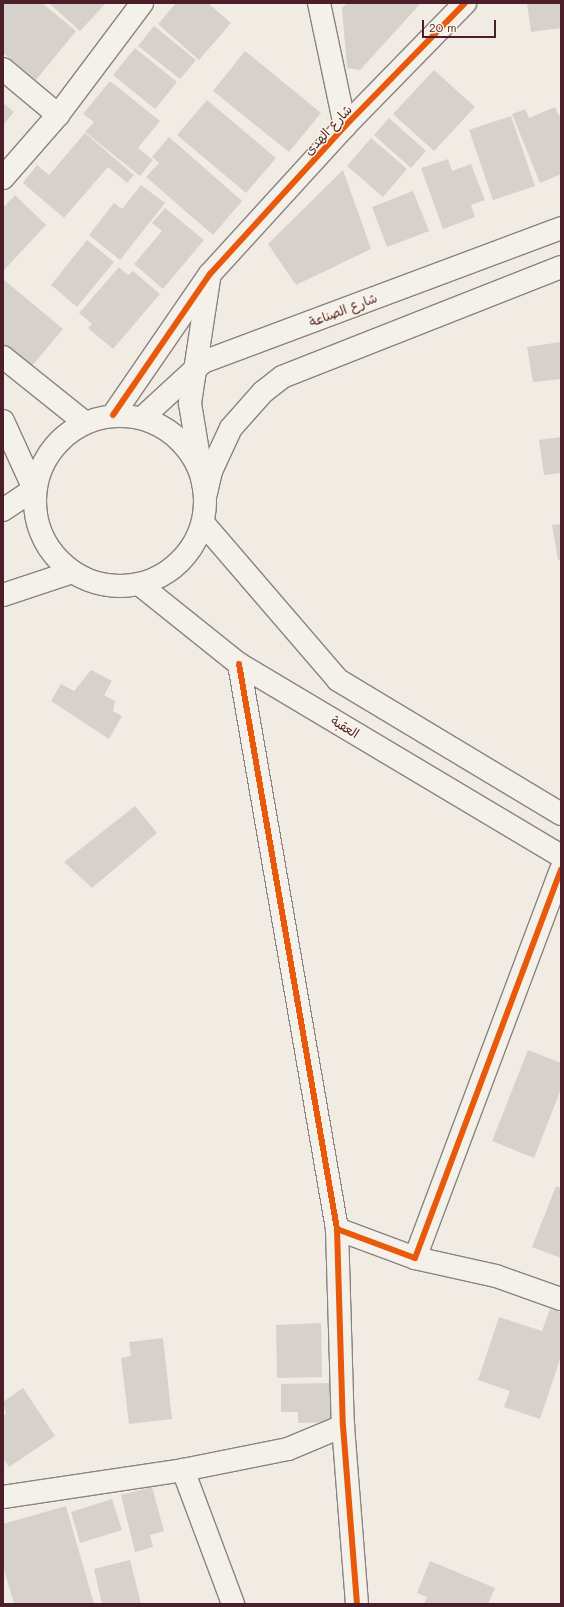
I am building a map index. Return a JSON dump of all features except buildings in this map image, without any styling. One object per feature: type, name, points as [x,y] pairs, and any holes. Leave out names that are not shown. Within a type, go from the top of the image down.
[{"type":"street","points":[[3,178],[58,115],[142,3]]},
{"type":"street","points":[[319,3],[345,126]]},
{"type":"street","name":"شارع الهدى","points":[[113,415],[210,274],[345,126],[465,3]]},
{"type":"street","points":[[3,69],[58,115]]},
{"type":"street","name":"شارع الصناعة","points":[[142,418],[197,366],[561,228]]},
{"type":"street","points":[[205,494],[217,456],[232,428],[263,392],[282,377],[561,267]]},
{"type":"street","points":[[205,494],[198,465],[190,452],[169,430],[142,418],[113,415],[84,422],[65,434],[46,456],[34,489],[35,519],[50,552],[72,572],[109,586],[139,584],[161,576],[185,557],[203,524],[205,494],[190,403],[197,366],[210,274]]},
{"type":"street","points":[[3,357],[84,422]]},
{"type":"street","points":[[3,421],[34,489]]},
{"type":"street","points":[[3,510],[34,489]]},
{"type":"street","points":[[203,524],[338,680],[561,814]]},
{"type":"street","points":[[3,595],[72,572]]},
{"type":"street","name":"العقبة","points":[[139,584],[239,664],[561,856]]},
{"type":"street","points":[[239,664],[337,1229],[343,1426],[357,1604]]},
{"type":"street","points":[[415,1258],[561,870]]},
{"type":"street","points":[[337,1229],[415,1258],[496,1276],[561,1299]]},
{"type":"street","points":[[3,1497],[183,1470],[288,1449],[343,1426]]},
{"type":"street","points":[[183,1470],[233,1604]]},
{"type":"cycle path","points":[[113,415],[210,274],[345,126],[465,3]]},
{"type":"cycle path","points":[[239,664],[337,1229],[343,1426],[357,1604]]},
{"type":"cycle path","points":[[337,1229],[415,1258],[561,870]]}]
